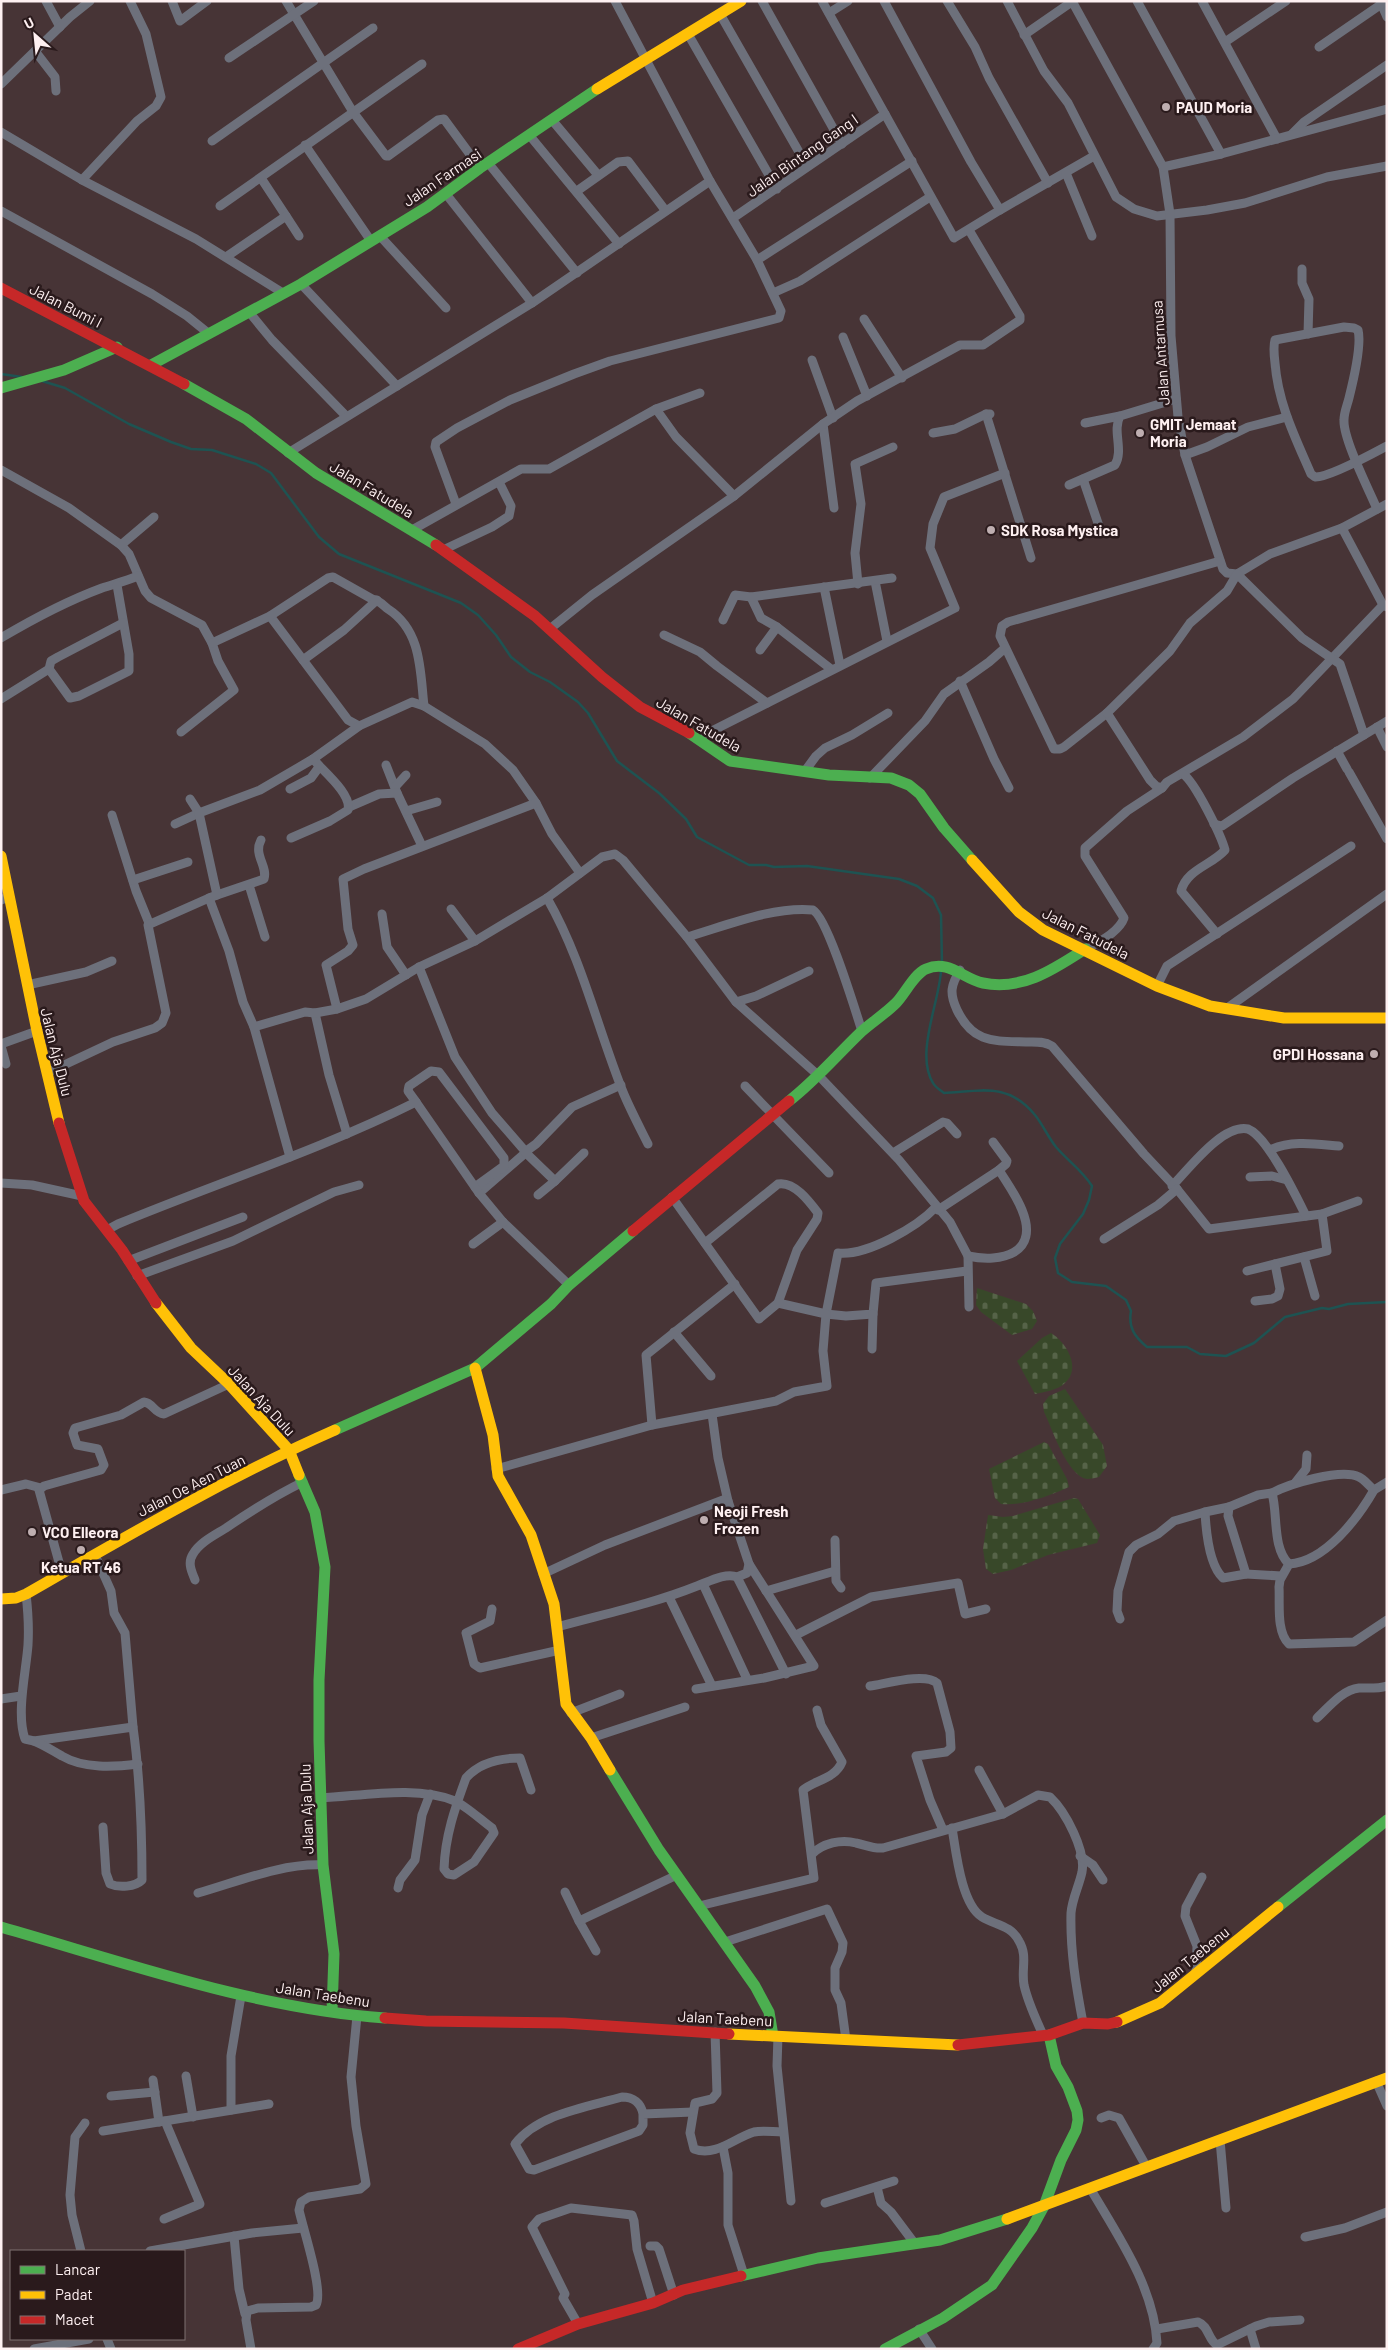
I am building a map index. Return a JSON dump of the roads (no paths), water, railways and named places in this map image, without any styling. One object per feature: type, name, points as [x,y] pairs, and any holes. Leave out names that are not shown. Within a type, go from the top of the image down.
[{"type":"street","points":[[46,1],[60,27]]},
{"type":"street","points":[[1,84],[90,1]]},
{"type":"street","points":[[82,180],[137,121],[156,106],[162,97],[146,34],[130,1]]},
{"type":"street","points":[[172,1],[180,21],[207,1]]},
{"type":"street","points":[[286,1],[353,112],[381,151],[388,156],[434,122],[444,119],[577,273]]},
{"type":"street","points":[[229,58],[314,1]]},
{"type":"street","points":[[456,504],[435,447],[436,442],[442,437],[524,393],[610,361],[776,320],[781,315],[781,311],[757,260],[710,181],[614,1]]},
{"type":"street","name":"Jalan Farmasi","points":[[151,365],[301,284],[446,194],[484,166],[646,58],[741,1]]},
{"type":"street","points":[[762,1],[842,144]]},
{"type":"street","points":[[822,1],[954,238],[1094,156]]},
{"type":"street","points":[[829,13],[848,1]]},
{"type":"street","points":[[884,1],[971,162],[1000,210]]},
{"type":"street","points":[[947,1],[975,47],[989,78],[1048,183]]},
{"type":"street","points":[[1007,1],[1044,71],[1068,103],[1116,197],[1134,209],[1157,216],[1245,203],[1328,177],[1387,166]]},
{"type":"street","points":[[1024,35],[1073,1]]},
{"type":"street","name":"Jalan Antarnusa","points":[[1073,1],[1163,167],[1170,214],[1171,336],[1176,399],[1185,455],[1220,561]]},
{"type":"street","points":[[1137,1],[1222,154]]},
{"type":"street","points":[[1202,1],[1277,139]]},
{"type":"street","points":[[1225,42],[1286,1]]},
{"type":"street","points":[[1319,47],[1382,2],[1387,17]]},
{"type":"street","points":[[720,14],[807,166]]},
{"type":"street","points":[[212,142],[373,28]]},
{"type":"street","points":[[688,34],[777,189]]},
{"type":"street","points":[[35,51],[54,77],[56,91]]},
{"type":"street","points":[[220,206],[422,64]]},
{"type":"street","points":[[1291,134],[1304,122],[1387,65]]},
{"type":"street","points":[[1163,167],[1222,154],[1387,109]]},
{"type":"street","name":"Jalan Bintang Gang I","points":[[733,218],[885,114]]},
{"type":"street","points":[[552,120],[598,175]]},
{"type":"street","points":[[1,132],[82,180],[226,257],[283,293]]},
{"type":"street","points":[[530,136],[619,244]]},
{"type":"street","points":[[306,145],[375,238],[446,308]]},
{"type":"street","points":[[577,191],[620,161],[631,162],[665,210]]},
{"type":"street","points":[[757,260],[912,161]]},
{"type":"street","points":[[1066,173],[1092,236]]},
{"type":"street","points":[[261,178],[299,236]]},
{"type":"street","points":[[288,453],[532,303],[619,244],[665,210],[710,181]]},
{"type":"street","points":[[446,194],[532,303]]},
{"type":"street","points":[[773,293],[800,281],[930,197]]},
{"type":"street","points":[[1,211],[152,294],[187,316],[208,334]]},
{"type":"street","points":[[226,257],[286,216]]},
{"type":"street","points":[[551,628],[592,595],[734,496],[823,424],[867,396],[960,345],[983,345],[1020,320],[1020,316],[969,230]]},
{"type":"street","points":[[1302,268],[1302,283],[1309,299],[1308,334]]},
{"type":"street","points":[[301,284],[397,386]]},
{"type":"street","name":"Jalan Bumi I","points":[[1,288],[117,348]]},
{"type":"street","points":[[249,312],[272,340],[346,416]]},
{"type":"street","points":[[864,319],[902,378]]},
{"type":"street","points":[[1377,510],[1357,461],[1347,436],[1344,420],[1353,380],[1359,338],[1358,330],[1344,328],[1279,338],[1274,343],[1276,384],[1287,417],[1313,476],[1320,477],[1357,461],[1387,446]]},
{"type":"street","points":[[843,337],[867,396]]},
{"type":"street","points":[[1,388],[64,370],[117,348]]},
{"type":"street","name":"Jalan Fatudela","points":[[117,348],[151,365],[246,419],[288,453],[348,493],[443,550],[551,628],[602,677],[640,707],[698,738],[730,761],[829,775],[891,778],[909,785],[920,794],[944,828],[1019,912],[1043,930],[1157,986],[1196,1002],[1226,1009],[1284,1018],[1387,1018]]},
{"type":"street","points":[[812,360],[833,418]]},
{"type":"street","points":[[412,530],[521,469],[549,469],[656,409],[700,393]]},
{"type":"street","points":[[1085,423],[1120,416],[1176,399]]},
{"type":"street","points":[[656,409],[676,437],[734,496]]},
{"type":"street","points":[[932,433],[955,430],[988,414],[1004,473],[1031,558]]},
{"type":"street","points":[[1069,485],[1110,469],[1117,461],[1117,428],[1120,416]]},
{"type":"street","points":[[1185,455],[1207,447],[1248,427],[1287,417]]},
{"type":"street","points":[[823,424],[834,508]]},
{"type":"street","points":[[858,584],[855,553],[861,504],[855,464],[893,447]]},
{"type":"street","points":[[1,470],[69,508],[121,545],[128,554],[151,598],[159,604],[182,613],[202,625],[234,691],[181,732]]},
{"type":"street","points":[[698,738],[955,608],[930,548],[933,524],[944,498],[1004,473]]},
{"type":"street","points":[[1083,479],[1101,532]]},
{"type":"street","points":[[443,550],[492,527],[509,516],[511,506],[499,482]]},
{"type":"street","points":[[1364,735],[1343,668],[1332,657],[1302,638],[1236,574],[1228,573],[1220,561],[1008,622],[999,632],[1004,648],[1054,749],[1060,749],[1106,713],[1170,651],[1190,623],[1227,591],[1236,574],[1286,547],[1342,528],[1387,504]]},
{"type":"street","points":[[121,545],[154,517]]},
{"type":"street","points":[[1342,528],[1385,606],[1332,657],[1293,699],[1243,737],[1184,774],[1167,782],[1162,788],[1127,811],[1086,848],[1085,856],[1124,918],[1120,926],[1101,941],[1085,949],[1049,973],[1022,983],[996,985],[982,983],[956,968],[951,992],[958,1012],[977,1036],[992,1040],[1042,1042],[1052,1046],[1209,1229],[1322,1214],[1358,1201]]},
{"type":"street","points":[[1,638],[61,606],[102,588],[117,585],[138,576]]},
{"type":"street","points":[[212,643],[270,616],[331,577],[338,579],[372,600],[377,600],[397,616],[411,632],[418,655],[424,706]]},
{"type":"street","points":[[723,620],[733,596],[740,594],[751,597],[892,578]]},
{"type":"street","points":[[875,581],[887,641]]},
{"type":"street","points":[[49,669],[62,690],[70,698],[79,696],[129,671],[129,654],[117,585]]},
{"type":"street","points":[[824,587],[836,667]]},
{"type":"street","points":[[751,597],[761,618],[836,667]]},
{"type":"street","points":[[303,660],[344,630],[377,600]]},
{"type":"street","points":[[270,616],[340,712],[348,720],[359,726]]},
{"type":"street","points":[[1,699],[49,669],[51,661],[123,623]]},
{"type":"street","points":[[760,650],[777,627]]},
{"type":"street","points":[[664,634],[700,652],[767,703]]},
{"type":"street","points":[[870,778],[925,721],[944,694],[989,662],[1004,648]]},
{"type":"street","points":[[960,681],[994,759],[1010,788]]},
{"type":"street","points":[[175,824],[198,813],[260,790],[296,769],[314,762],[359,726],[412,702],[424,706],[485,744],[513,770],[536,804],[552,834],[580,873]]},
{"type":"street","points":[[805,771],[816,756],[825,748],[852,735],[888,713]]},
{"type":"street","points":[[1106,713],[1150,780],[1156,786],[1162,788]]},
{"type":"street","points":[[1214,824],[1222,826],[1234,819],[1293,778],[1387,722]]},
{"type":"street","points":[[1377,728],[1387,747]]},
{"type":"street","points":[[1337,752],[1387,839]]},
{"type":"street","points":[[290,789],[310,779],[314,762]]},
{"type":"street","points":[[314,762],[341,790],[346,811]]},
{"type":"street","points":[[386,765],[422,846]]},
{"type":"street","points":[[1184,774],[1193,785],[1214,824],[1225,850],[1197,870],[1184,883],[1181,891],[1217,934]]},
{"type":"street","points":[[291,838],[379,794],[396,790],[406,775]]},
{"type":"street","points":[[190,799],[198,813],[213,897],[228,951],[243,1002],[254,1027],[290,1157]]},
{"type":"street","points":[[406,811],[437,802]]},
{"type":"street","points":[[336,1009],[326,965],[353,945],[348,929],[343,879],[422,846],[536,804]]},
{"type":"street","points":[[47,1073],[113,1042],[155,1028],[164,1021],[166,1013],[148,930],[149,923],[112,815]]},
{"type":"street","points":[[149,923],[213,897],[261,881],[265,877],[258,851],[261,840]]},
{"type":"street","points":[[1157,986],[1167,966],[1351,846]]},
{"type":"street","points":[[254,1027],[305,1012],[336,1009],[366,999],[419,967],[475,941],[547,898],[602,857],[613,854],[618,855],[687,937],[736,1002],[819,1076],[893,1154],[937,1209],[950,1222],[968,1256],[969,1307]]},
{"type":"street","name":"Jalan Aja Dulu","points":[[1,856],[5,899],[63,1138],[82,1196],[137,1276],[191,1348],[230,1384],[289,1450],[315,1512],[325,1567],[319,1680],[323,1865],[334,1954],[332,2011]]},
{"type":"street","points":[[133,880],[188,862]]},
{"type":"street","points":[[249,885],[265,937]]},
{"type":"street","points":[[1226,1009],[1387,894]]},
{"type":"street","points":[[547,898],[559,919],[582,975],[620,1085],[648,1144]]},
{"type":"street","points":[[451,909],[475,941]]},
{"type":"street","points":[[687,937],[766,915],[798,909],[817,912],[831,942],[862,1031]]},
{"type":"street","points":[[382,914],[387,947],[406,975]]},
{"type":"street","points":[[27,985],[86,972],[112,961]]},
{"type":"street","name":"Jalan Oe Aen Tuan","points":[[1,1600],[16,1598],[26,1594],[173,1509],[289,1450],[475,1368],[672,1197],[770,1114],[787,1103],[819,1076],[862,1031],[896,1003],[920,972],[931,966],[956,968]]},
{"type":"street","points":[[419,967],[455,1057],[492,1113],[525,1152],[555,1181]]},
{"type":"street","points":[[736,1002],[764,993],[809,971]]},
{"type":"street","points":[[315,1012],[329,1075],[347,1134]]},
{"type":"street","points":[[6,1064],[1,1045],[37,1031]]},
{"type":"street","points":[[478,1190],[504,1166],[504,1158],[439,1072],[431,1071],[409,1086],[408,1092],[478,1190],[503,1222],[569,1285]]},
{"type":"street","points":[[478,1190],[536,1144],[572,1107],[620,1085]]},
{"type":"street","points":[[745,1086],[830,1174]]},
{"type":"street","points":[[107,1230],[198,1191],[347,1134],[416,1102]]},
{"type":"street","points":[[893,1154],[943,1122],[947,1123],[957,1134]]},
{"type":"street","points":[[1104,1239],[1158,1205],[1213,1143],[1236,1130],[1244,1128],[1253,1130],[1270,1150],[1306,1216]]},
{"type":"street","points":[[496,1469],[652,1425],[712,1414],[828,1385],[823,1351],[826,1314],[838,1253],[855,1252],[885,1242],[999,1170],[1007,1161],[993,1142]]},
{"type":"street","points":[[1270,1150],[1281,1145],[1299,1143],[1339,1146]]},
{"type":"street","points":[[538,1195],[584,1153]]},
{"type":"street","points":[[968,1256],[983,1259],[1001,1258],[1015,1252],[1024,1241],[1026,1226],[1022,1211],[1009,1183],[999,1170]]},
{"type":"street","points":[[1250,1177],[1272,1176],[1287,1180]]},
{"type":"street","points":[[1,1182],[32,1185],[82,1196]]},
{"type":"street","points":[[672,1197],[705,1243],[735,1284],[759,1318],[778,1303],[797,1250],[817,1219],[818,1213],[804,1196],[784,1184],[778,1184],[705,1243]]},
{"type":"street","points":[[137,1276],[233,1241],[334,1192],[360,1185]]},
{"type":"street","points":[[1247,1271],[1327,1251],[1322,1214]]},
{"type":"street","points":[[128,1262],[243,1217]]},
{"type":"street","points":[[474,1244],[503,1222]]},
{"type":"street","points":[[1304,1257],[1315,1296]]},
{"type":"street","points":[[1255,1301],[1272,1300],[1278,1296],[1280,1286],[1275,1264]]},
{"type":"street","points":[[872,1349],[876,1283],[967,1270]]},
{"type":"street","points":[[652,1425],[646,1355],[735,1284]]},
{"type":"street","points":[[778,1303],[826,1314],[846,1316],[873,1314]]},
{"type":"street","points":[[674,1332],[711,1376]]},
{"type":"street","points":[[475,1368],[493,1435],[496,1469],[502,1486],[531,1535],[554,1604],[564,1697],[571,1713],[591,1738],[645,1828],[725,1942],[762,1997],[769,2012],[775,2036],[782,2132],[791,2201]]},
{"type":"street","points":[[1,1490],[26,1484],[41,1488],[104,1468],[98,1449],[77,1445],[73,1433],[78,1426],[121,1415],[144,1402],[157,1412],[164,1414],[230,1384]]},
{"type":"street","points":[[696,1689],[786,1674],[814,1666],[749,1564],[728,1501],[718,1458],[712,1414]]},
{"type":"street","points":[[1295,1483],[1306,1469],[1307,1455]]},
{"type":"street","points":[[1120,1619],[1117,1611],[1118,1591],[1129,1552],[1136,1544],[1158,1534],[1174,1521],[1229,1507],[1258,1495],[1272,1493],[1295,1483],[1347,1474],[1359,1476],[1374,1490]]},
{"type":"street","points":[[195,1580],[190,1560],[202,1545],[244,1515],[304,1482]]},
{"type":"street","points":[[1387,1482],[1374,1490],[1354,1522],[1327,1547],[1310,1557],[1289,1564],[1279,1586],[1281,1628],[1284,1638],[1289,1644],[1354,1642],[1387,1620]]},
{"type":"street","points":[[41,1488],[40,1497],[62,1573]]},
{"type":"street","points":[[1272,1493],[1280,1548],[1284,1559],[1289,1564]]},
{"type":"street","points":[[543,1574],[605,1545],[721,1500],[728,1501]]},
{"type":"street","points":[[1229,1507],[1228,1516],[1246,1574]]},
{"type":"street","points":[[1204,1512],[1208,1542],[1219,1574],[1223,1578],[1246,1574],[1252,1576],[1282,1576]]},
{"type":"street","points":[[835,1540],[836,1581],[840,1588]]},
{"type":"street","points":[[95,1555],[111,1591],[114,1613],[126,1633],[133,1727],[138,1764],[142,1852],[142,1880],[138,1883],[115,1886],[110,1884],[106,1873],[104,1827]]},
{"type":"street","points":[[557,1627],[670,1597],[730,1576],[737,1577],[746,1573],[749,1564]]},
{"type":"street","points":[[766,1591],[835,1570]]},
{"type":"street","points":[[737,1577],[786,1674]]},
{"type":"street","points":[[796,1635],[871,1597],[958,1583],[965,1614],[986,1609]]},
{"type":"street","points":[[703,1584],[747,1679]]},
{"type":"street","points":[[26,1594],[28,1645],[21,1696],[23,1735],[25,1739],[34,1741],[61,1756],[81,1763],[116,1768],[138,1764]]},
{"type":"street","points":[[670,1597],[712,1686]]},
{"type":"street","points":[[492,1609],[490,1621],[466,1633],[477,1667],[480,1668],[560,1650]]},
{"type":"street","points":[[870,1686],[921,1678],[933,1680],[937,1683],[950,1732],[951,1748],[946,1752],[916,1756],[930,1800],[948,1829],[972,1909],[982,1916],[1012,1930],[1022,1947],[1025,1961],[1024,1986],[1032,2011],[1046,2035],[1056,2066],[1068,2087],[1078,2112],[1076,2130],[1061,2160],[1044,2206],[1027,2235],[992,2285],[943,2318],[919,2329],[885,2349]]},
{"type":"street","points":[[1317,1718],[1337,1698],[1347,1692],[1358,1688],[1372,1689],[1387,1686]]},
{"type":"street","points":[[571,1713],[620,1694]]},
{"type":"street","points":[[1,1700],[21,1696]]},
{"type":"street","points":[[591,1738],[685,1707]]},
{"type":"street","points":[[699,1906],[814,1878],[803,1790],[826,1780],[842,1762],[821,1725],[817,1710]]},
{"type":"street","points":[[34,1741],[133,1727]]},
{"type":"street","points":[[321,1798],[415,1793],[430,1794],[457,1802],[492,1828],[494,1833],[474,1862],[462,1871],[451,1875],[446,1872],[444,1863],[450,1820],[457,1802],[466,1778],[474,1769],[489,1762],[507,1758],[520,1758],[531,1790]]},
{"type":"street","points":[[979,1770],[1003,1814]]},
{"type":"street","points":[[398,1888],[400,1880],[415,1860],[422,1815],[430,1794]]},
{"type":"street","points":[[812,1854],[824,1844],[856,1842],[870,1847],[883,1848],[1003,1814],[1038,1796],[1050,1797],[1069,1822],[1080,1856],[1082,1873],[1071,1912],[1073,1970],[1083,2023]]},
{"type":"street","name":"Jalan Taebenu","points":[[1,1928],[241,1996],[357,2016],[426,2021],[564,2023],[949,2046],[1046,2035],[1083,2023],[1108,2024],[1155,2006],[1387,1820]]},
{"type":"street","points":[[1080,1856],[1093,1865],[1103,1880]]},
{"type":"street","points":[[198,1893],[280,1870],[311,1864],[323,1865]]},
{"type":"street","points":[[579,1921],[677,1875]]},
{"type":"street","points":[[1196,1973],[1197,1946],[1185,1916],[1186,1907],[1202,1877]]},
{"type":"street","points":[[566,1892],[579,1921],[596,1951]]},
{"type":"street","points":[[725,1942],[827,1909],[843,1943],[834,1975],[834,1990],[842,2002],[846,2040]]},
{"type":"street","points":[[231,2110],[231,2056],[241,1996]]},
{"type":"street","points":[[245,2314],[247,2311],[258,2308],[316,2305],[319,2297],[316,2278],[299,2206],[303,2200],[360,2189],[366,2184],[356,2126],[351,2077],[357,2016]]},
{"type":"street","points":[[715,2032],[717,2093],[712,2099],[695,2103],[690,2133],[694,2148],[708,2151],[723,2147],[756,2132],[782,2132]]},
{"type":"street","points":[[186,2076],[193,2116]]},
{"type":"street","points":[[153,2080],[162,2121],[200,2204],[164,2219]]},
{"type":"street","points":[[518,2349],[578,2324],[744,2275],[818,2258],[915,2244],[962,2234],[1044,2206],[1382,2080],[1387,2106]]},
{"type":"street","points":[[111,2096],[155,2092]]},
{"type":"street","points":[[622,2097],[633,2099],[638,2103],[644,2114],[643,2124],[638,2131],[534,2170],[529,2169],[515,2144],[526,2130],[534,2126],[556,2117],[622,2097]]},
{"type":"street","points":[[103,2131],[269,2104]]},
{"type":"street","points":[[644,2114],[693,2112]]},
{"type":"street","points":[[1101,2118],[1109,2115],[1119,2118],[1146,2166],[1149,2166]]},
{"type":"street","points":[[82,2250],[72,2215],[70,2195],[75,2137],[85,2123]]},
{"type":"street","points":[[1220,2140],[1226,2208]]},
{"type":"street","points":[[723,2147],[728,2173],[728,2225],[744,2275]]},
{"type":"street","points":[[825,2203],[894,2181]]},
{"type":"street","points":[[877,2186],[881,2203],[891,2212],[915,2244]]},
{"type":"street","points":[[1090,2188],[1134,2264],[1157,2329],[1158,2344],[1153,2349]]},
{"type":"street","points":[[578,2324],[562,2298],[565,2294],[532,2227],[539,2219],[571,2208],[632,2215],[641,2269],[653,2303]]},
{"type":"street","points":[[1305,2237],[1345,2228],[1387,2212]]},
{"type":"street","points":[[156,2250],[234,2236],[303,2228]]},
{"type":"street","points":[[234,2236],[239,2288],[251,2349]]},
{"type":"street","points":[[650,2246],[656,2246],[659,2249],[674,2295]]},
{"type":"street","points":[[1157,2329],[1198,2322],[1204,2325],[1213,2343],[1217,2345],[1269,2322],[1300,2320]]},
{"type":"street","points":[[919,2329],[932,2349]]},
{"type":"street","points":[[1250,2329],[1256,2349]]},
{"type":"street","points":[[34,2349],[84,2340]]},
{"type":"waterway","points":[[1,374],[22,377]]},
{"type":"waterway","points":[[42,381],[65,388],[129,424],[171,442],[191,449],[212,450],[256,464],[271,473],[319,537],[339,554],[461,603],[478,615],[496,635],[511,657],[530,672],[550,682],[578,702],[588,713],[617,761],[659,793],[686,819],[697,837],[749,865],[774,867],[807,866],[899,879],[917,886],[933,898],[941,915],[942,963]]},
{"type":"waterway","points":[[941,971],[927,1043],[926,1058],[928,1071],[933,1083],[944,1093],[982,1090],[1004,1093],[1015,1097],[1035,1115],[1056,1147],[1088,1180],[1092,1186],[1089,1200],[1083,1214],[1060,1244],[1055,1258],[1058,1273],[1072,1282],[1106,1286],[1126,1300],[1131,1311],[1130,1317],[1133,1332],[1147,1347],[1187,1347],[1200,1354],[1226,1356],[1254,1343],[1285,1317],[1348,1304],[1387,1302]]},
{"type":"place","name":"PAUD Moria","points":[[1166,107]]},
{"type":"place","name":"GMIT Jemaat Moria","points":[[1140,433]]},
{"type":"place","name":"SDK Rosa Mystica","points":[[991,530]]},
{"type":"place","name":"GPDI Hossana","points":[[1374,1054]]},
{"type":"place","name":"Neoji Fresh Frozen","points":[[704,1520]]},
{"type":"place","name":"VCO Elleora","points":[[32,1532]]},
{"type":"place","name":"Ketua RT 46","points":[[81,1550]]}]
